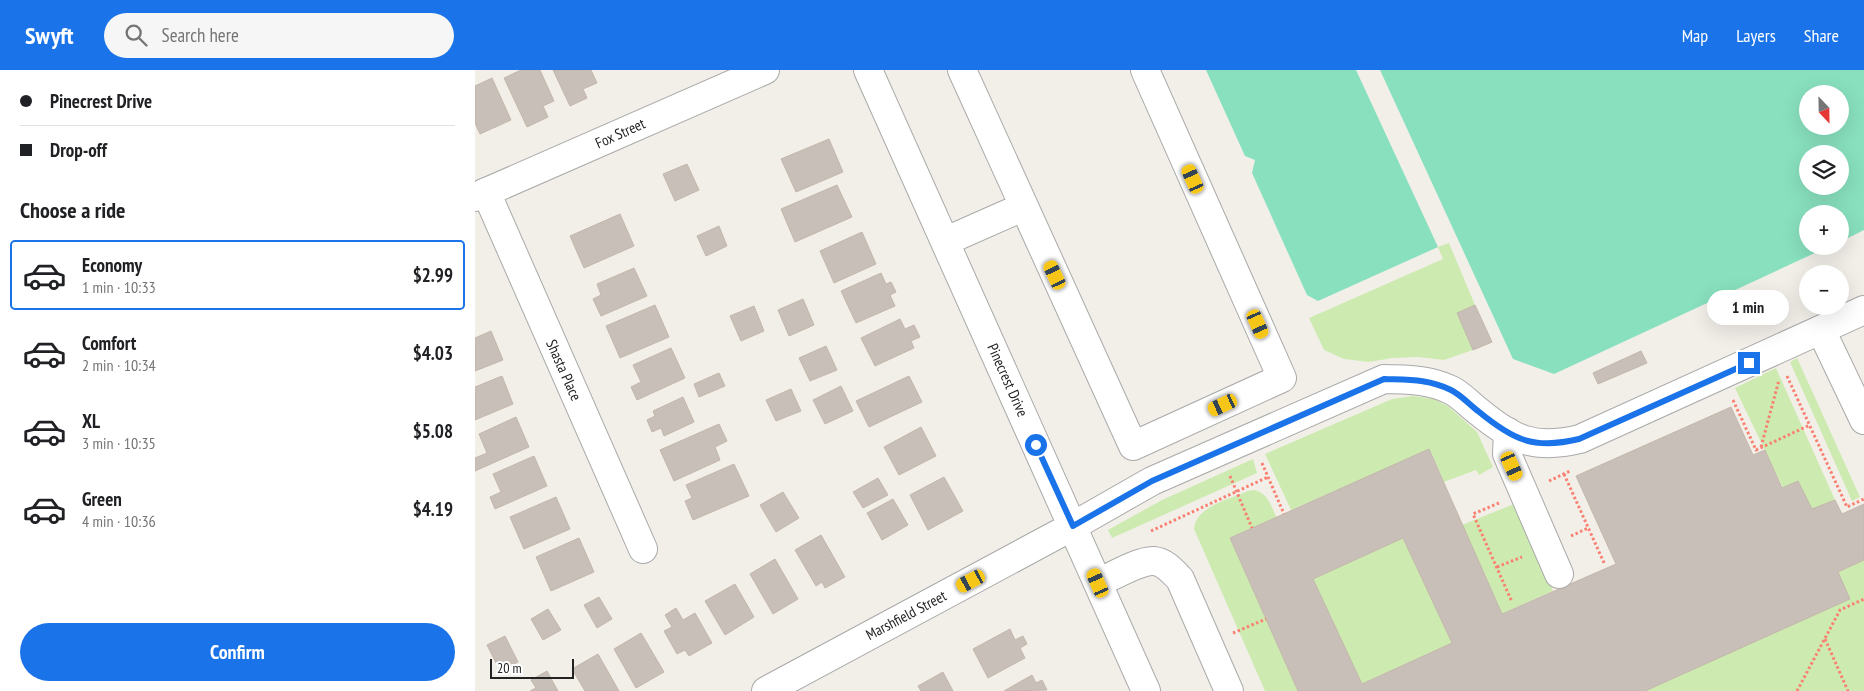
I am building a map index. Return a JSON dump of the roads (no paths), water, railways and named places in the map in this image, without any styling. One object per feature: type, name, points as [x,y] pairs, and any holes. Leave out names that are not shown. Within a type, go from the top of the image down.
[{"type":"street","name":"Fox Street","points":[[480,194],[765,70]]},
{"type":"street","name":"Pinecrest Drive","points":[[869,70],[1146,691]]},
{"type":"street","points":[[961,70],[1133,446],[1282,378],[1145,70]]},
{"type":"street","name":"Shasta Place","points":[[480,194],[643,549]]},
{"type":"street","points":[[946,241],[1023,207]]},
{"type":"street","name":"Marshfield Street","points":[[766,691],[1073,526],[1152,481],[1384,379],[1422,380],[1453,390],[1491,422],[1517,438],[1534,443],[1551,444],[1579,439],[1864,310]]},
{"type":"street","points":[[1821,330],[1864,420]]},
{"type":"street","points":[[1508,432],[1507,454],[1559,574]]},
{"type":"street","points":[[1098,583],[1144,562],[1155,561],[1170,568],[1180,579],[1229,691]]}]
